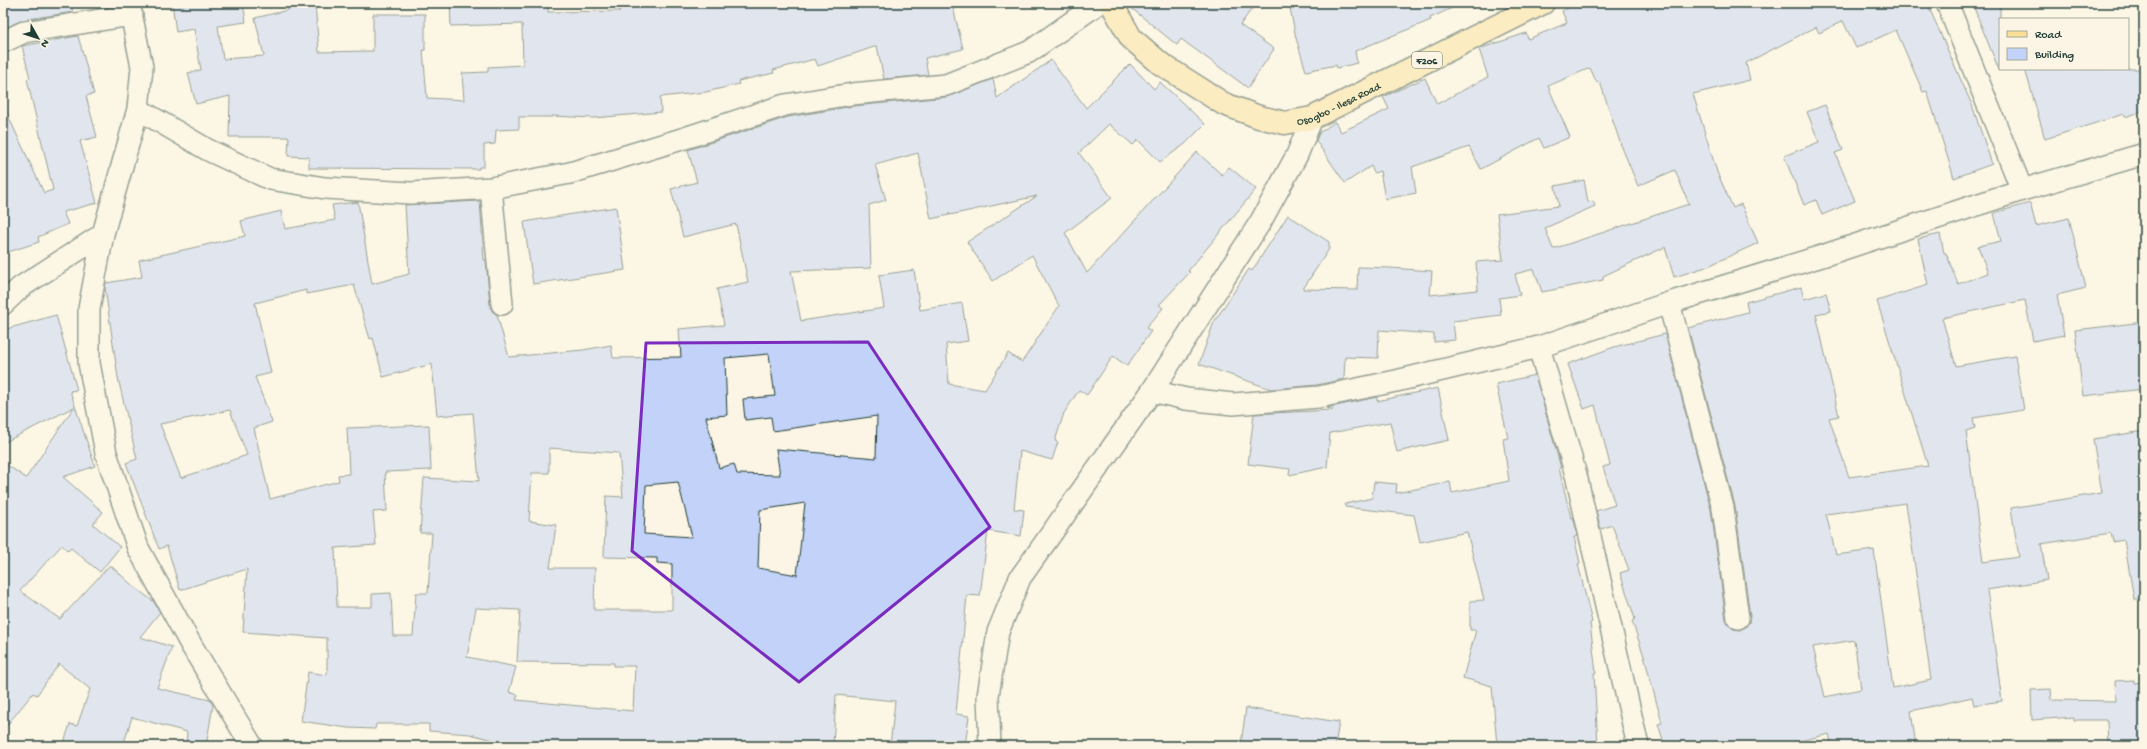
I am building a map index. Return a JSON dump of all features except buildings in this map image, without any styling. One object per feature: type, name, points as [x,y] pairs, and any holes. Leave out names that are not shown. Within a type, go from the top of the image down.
[{"type":"main road","name":"Osogbo - Ilesa Road","points":[[1111,3],[1131,38],[1161,64],[1224,104],[1259,117],[1285,123],[1312,118],[1543,3]]},
{"type":"street","points":[[138,109],[208,150],[270,180],[325,188],[412,193],[491,188],[570,172],[685,138],[785,105],[852,94],[946,85],[1029,52],[1100,3]]},
{"type":"street","points":[[1947,3],[2022,190]]},
{"type":"street","points":[[3,42],[24,32],[130,9],[142,67],[138,109],[103,234],[89,309],[89,363],[106,453],[138,548],[190,642],[252,746]]},
{"type":"street","points":[[990,746],[988,696],[998,632],[1020,578],[1152,391],[1261,221],[1296,155],[1312,118]]},
{"type":"street","points":[[1152,391],[1186,399],[1233,404],[1319,397],[1539,347],[1669,303],[1822,256],[2022,190],[2144,154]]},
{"type":"street","points":[[491,188],[502,304]]},
{"type":"street","points":[[3,304],[21,287],[103,234]]},
{"type":"street","points":[[1669,303],[1723,508],[1738,618]]},
{"type":"street","points":[[1539,347],[1576,475],[1638,746]]},
{"type":"highlighted area","points":[[868,342],[990,527],[799,682],[632,551],[646,343]]}]
